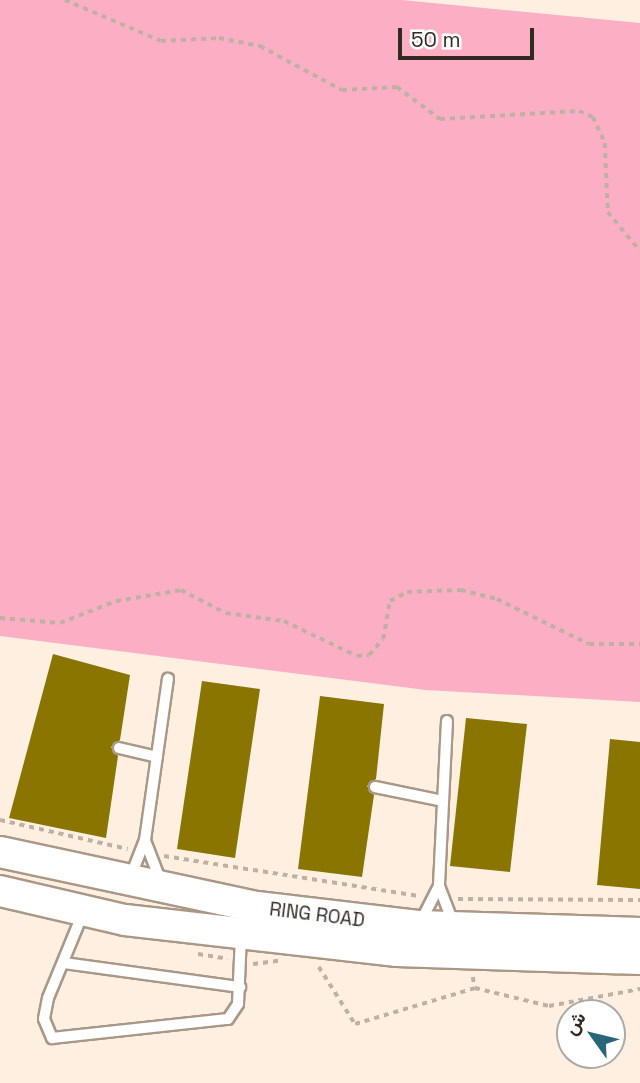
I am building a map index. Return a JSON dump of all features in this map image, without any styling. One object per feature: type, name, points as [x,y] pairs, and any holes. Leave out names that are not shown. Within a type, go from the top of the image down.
[{"type":"street","name":"RING ROAD","points":[[5,862],[418,926],[640,933]]},
{"type":"street","name":"RING ROAD","points":[[0,891],[84,910],[241,934],[490,958],[640,959]]},
{"type":"lane","points":[[128,881],[145,849],[169,679]]},
{"type":"lane","points":[[418,926],[437,898],[439,886],[447,721]]},
{"type":"lane","points":[[119,748],[157,757]]},
{"type":"lane","points":[[375,787],[443,801]]},
{"type":"lane","points":[[145,849],[165,888]]},
{"type":"lane","points":[[437,898],[458,928]]},
{"type":"lane","points":[[84,910],[44,1019],[52,1038],[228,1019],[240,987],[241,934]]},
{"type":"lane","points":[[64,963],[240,987]]},
{"type":"path","points":[[65,0],[161,41],[219,38],[260,46],[342,90],[397,87],[440,119],[579,111],[593,117],[605,143],[608,212],[640,251]]},
{"type":"path","points":[[0,618],[60,623],[116,601],[181,590],[226,613],[284,621],[357,656],[369,655],[383,639],[390,601],[407,592],[461,590],[497,599],[589,644],[640,644]]},
{"type":"path","points":[[0,820],[145,849],[437,898],[640,900]]},
{"type":"path","points":[[315,960],[355,1024],[475,988],[549,1006],[640,989]]},
{"type":"shaded area","points":[[0,0],[402,0],[640,23],[640,702],[426,690],[0,636]]},
{"type":"building","points":[[53,654],[130,675],[120,740],[111,747],[118,756],[106,838],[9,818]]},
{"type":"building","points":[[202,681],[260,689],[235,858],[177,849]]},
{"type":"building","points":[[320,696],[384,704],[376,779],[367,786],[374,795],[362,877],[298,869]]},
{"type":"building","points":[[466,718],[527,724],[510,872],[450,866]]},
{"type":"building","points":[[610,739],[640,742],[640,889],[597,885]]}]
